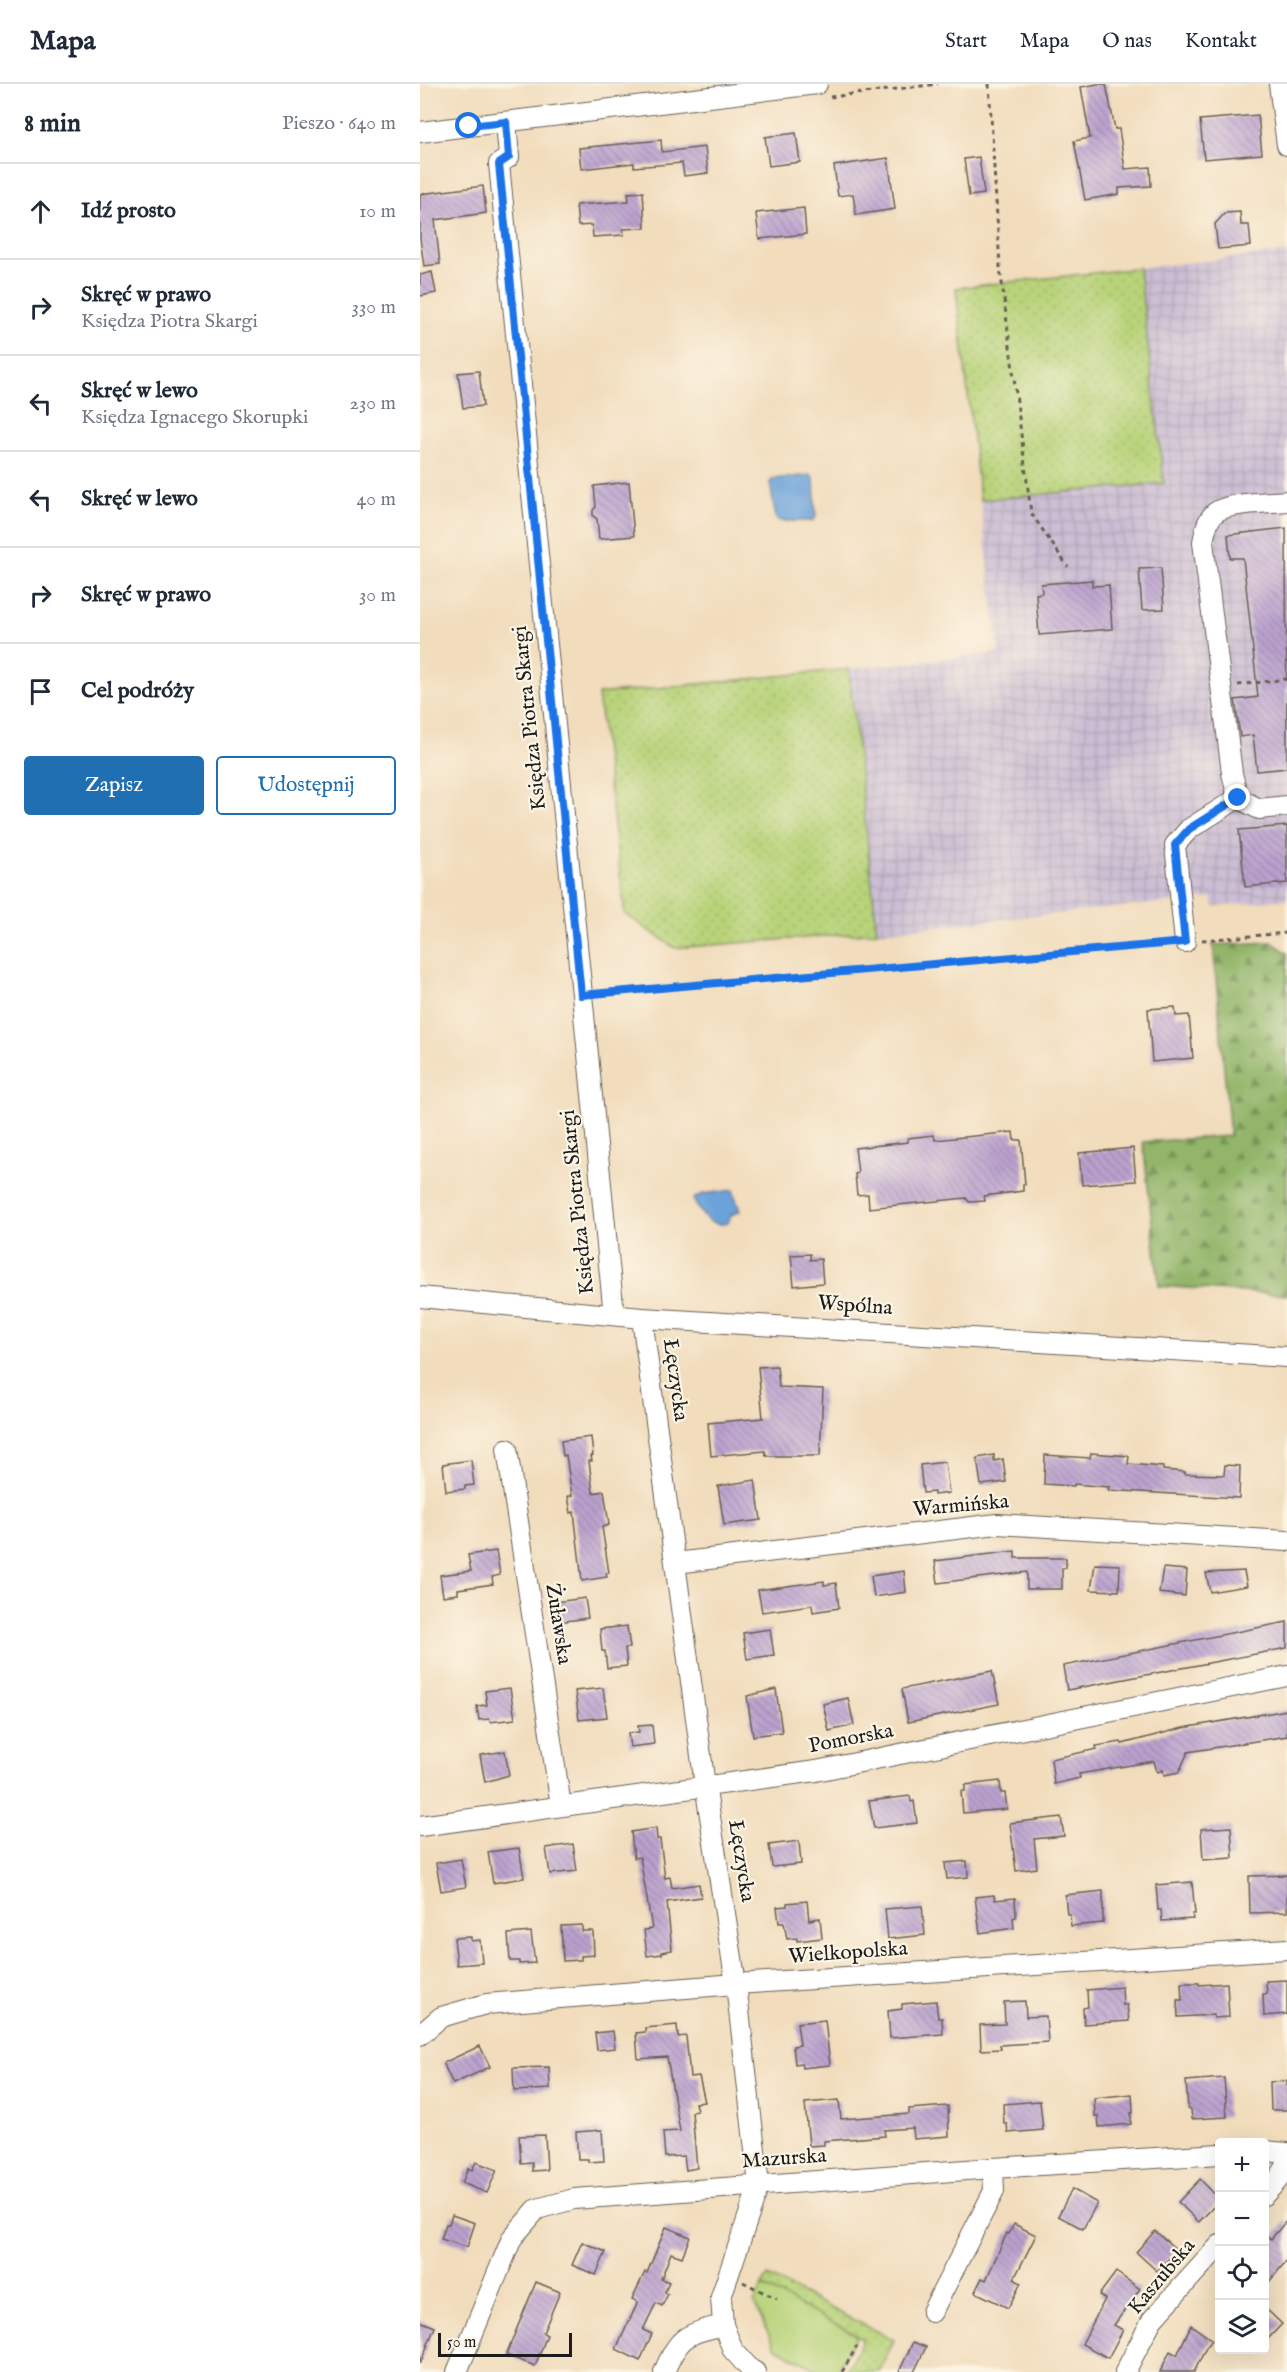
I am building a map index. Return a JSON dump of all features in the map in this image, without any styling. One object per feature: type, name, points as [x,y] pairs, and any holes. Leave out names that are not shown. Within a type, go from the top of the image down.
[{"type":"street","points":[[420,132],[506,122],[696,91],[817,84]]},
{"type":"street","points":[[1279,84],[1287,145]]},
{"type":"street","name":"Księdza Piotra Skargi","points":[[506,122],[509,157],[499,164],[614,1315]]},
{"type":"street","points":[[1287,501],[1225,507],[1213,514],[1205,529],[1203,542],[1232,773],[1238,798],[1259,809],[1287,806]]},
{"type":"street","points":[[1185,942],[1175,845],[1189,829],[1238,798]]},
{"type":"street","name":"Wspólna","points":[[420,1297],[642,1318],[1287,1357]]},
{"type":"street","name":"Łęczycka","points":[[642,1318],[705,1786],[736,1984],[759,2185],[721,2297],[723,2325]]},
{"type":"street","name":"Żuławska","points":[[507,1449],[561,1806]]},
{"type":"street","name":"Warmińska","points":[[676,1563],[998,1524],[1287,1541]]},
{"type":"street","name":"Pomorska","points":[[420,1826],[816,1771],[1287,1676]]},
{"type":"street","name":"Wielkopolska","points":[[420,2035],[441,2017],[486,2004],[736,1984],[1287,1949]]},
{"type":"street","points":[[1269,2151],[1287,2153]]},
{"type":"street","name":"Mazurska","points":[[456,2372],[512,2238],[537,2210],[574,2199],[1215,2154]]},
{"type":"street","points":[[1267,2192],[1287,2165]]},
{"type":"street","points":[[933,2312],[994,2191],[993,2168]]},
{"type":"street","name":"Kaszubska","points":[[1125,2372],[1152,2320],[1219,2246]]},
{"type":"street","points":[[664,2372],[674,2347],[695,2332],[723,2325],[733,2350],[755,2372]]},
{"type":"path","points":[[989,84],[1000,267],[1031,513],[1068,567]]},
{"type":"path","points":[[1221,687],[1287,679]]},
{"type":"path","points":[[581,995],[1287,933]]},
{"type":"path","points":[[728,2274],[777,2299]]},
{"type":"path","points":[[842,2372],[856,2346]]},
{"type":"shaded area","points":[[1287,252],[1287,899],[1214,907],[1212,898],[877,932],[849,669],[999,653],[980,500],[1164,483],[1139,268]]},
{"type":"green space","points":[[1139,268],[1164,483],[980,500],[956,288]]},
{"type":"green space","points":[[849,669],[877,932],[675,948],[625,914],[598,694]]},
{"type":"green space","points":[[1272,942],[1287,953],[1287,1295],[1159,1286],[1143,1142],[1230,1136],[1213,945]]},
{"type":"green space","points":[[768,2276],[894,2340],[879,2372],[846,2372],[863,2339],[762,2286]]},
{"type":"green space","points":[[762,2286],[857,2335],[836,2372],[821,2372],[775,2347],[754,2303]]},
{"type":"water","points":[[811,475],[814,479],[816,517],[812,521],[776,519],[770,483],[773,479]]},
{"type":"water","points":[[733,1190],[740,1211],[731,1215],[728,1223],[710,1222],[702,1215],[693,1199],[703,1194]]},
{"type":"building","points":[[1106,84],[1115,129],[1119,129],[1125,169],[1150,167],[1151,186],[1119,188],[1119,194],[1085,200],[1074,141],[1090,138],[1081,87]]},
{"type":"building","points":[[1258,115],[1262,154],[1204,159],[1200,120]]},
{"type":"building","points":[[796,133],[800,162],[769,166],[765,137]]},
{"type":"building","points":[[661,140],[662,152],[705,147],[708,173],[684,176],[682,163],[634,167],[634,163],[581,169],[579,148]]},
{"type":"building","points":[[979,157],[984,194],[969,196],[964,159]]},
{"type":"building","points":[[888,158],[895,209],[856,215],[853,194],[838,196],[834,166]]},
{"type":"building","points":[[483,186],[486,213],[435,220],[440,264],[424,266],[420,238],[420,194]]},
{"type":"building","points":[[643,192],[645,228],[623,229],[624,235],[593,237],[592,225],[578,226],[576,205],[629,201],[628,193]]},
{"type":"building","points":[[804,208],[806,234],[759,239],[756,213]]},
{"type":"building","points":[[1240,212],[1241,225],[1249,225],[1251,246],[1218,249],[1215,224],[1225,213]]},
{"type":"building","points":[[432,272],[436,293],[420,296],[420,275]]},
{"type":"building","points":[[479,371],[483,406],[463,408],[458,373]]},
{"type":"building","points":[[629,482],[634,536],[599,539],[597,519],[593,516],[593,510],[596,507],[594,486]]},
{"type":"building","points":[[1286,528],[1287,768],[1257,771],[1253,735],[1240,737],[1235,700],[1258,697],[1243,558],[1230,558],[1228,535]]},
{"type":"building","points":[[1161,568],[1164,609],[1142,610],[1139,569]]},
{"type":"building","points":[[1092,580],[1092,586],[1109,585],[1112,629],[1039,635],[1036,594],[1042,593],[1041,584]]},
{"type":"building","points":[[1287,826],[1287,883],[1245,887],[1239,830]]},
{"type":"building","points":[[1175,1007],[1176,1016],[1189,1015],[1193,1058],[1152,1062],[1148,1009]]},
{"type":"building","points":[[1013,1132],[1014,1140],[1021,1140],[1025,1184],[1023,1184],[1023,1191],[984,1196],[985,1201],[969,1202],[966,1198],[869,1208],[868,1194],[857,1195],[855,1174],[858,1173],[855,1148],[908,1142],[908,1138],[934,1135],[935,1140]]},
{"type":"building","points":[[1133,1148],[1136,1181],[1082,1185],[1079,1153]]},
{"type":"building","points":[[810,1254],[810,1260],[821,1259],[823,1283],[794,1286],[791,1255]]},
{"type":"building","points":[[777,1366],[779,1387],[823,1389],[820,1456],[766,1456],[765,1451],[711,1456],[708,1423],[763,1418],[758,1367]]},
{"type":"building","points":[[591,1437],[593,1455],[591,1456],[592,1461],[589,1461],[593,1493],[604,1491],[609,1525],[602,1527],[609,1573],[606,1573],[607,1577],[582,1581],[574,1512],[571,1513],[568,1496],[572,1496],[566,1455],[563,1456],[561,1441]]},
{"type":"building","points":[[1091,1453],[1129,1456],[1128,1464],[1163,1467],[1163,1470],[1185,1472],[1185,1474],[1224,1475],[1225,1465],[1240,1466],[1239,1498],[1108,1490],[1109,1487],[1074,1484],[1074,1486],[1044,1484],[1045,1455],[1090,1458]]},
{"type":"building","points":[[994,1455],[994,1461],[1003,1459],[1006,1482],[981,1485],[977,1458]]},
{"type":"building","points":[[471,1460],[474,1485],[465,1486],[465,1489],[446,1491],[443,1464]]},
{"type":"building","points":[[945,1462],[949,1493],[934,1495],[934,1492],[923,1493],[920,1465]]},
{"type":"building","points":[[755,1480],[761,1520],[724,1525],[718,1486]]},
{"type":"building","points":[[496,1551],[500,1575],[492,1577],[493,1584],[458,1589],[458,1594],[443,1596],[440,1575],[471,1571],[468,1555]]},
{"type":"building","points":[[1015,1551],[1015,1558],[1066,1558],[1066,1568],[1062,1568],[1062,1589],[1027,1589],[1027,1572],[938,1583],[935,1561]]},
{"type":"building","points":[[1095,1564],[1120,1565],[1119,1591],[1091,1590]]},
{"type":"building","points":[[1163,1568],[1187,1570],[1185,1596],[1159,1593]]},
{"type":"building","points":[[904,1571],[906,1592],[874,1597],[871,1576]]},
{"type":"building","points":[[1244,1571],[1247,1586],[1210,1592],[1206,1573]]},
{"type":"building","points":[[824,1581],[824,1585],[836,1583],[839,1608],[813,1612],[812,1605],[762,1612],[758,1590]]},
{"type":"building","points":[[585,1598],[588,1618],[558,1622],[556,1602]]},
{"type":"building","points":[[1287,1622],[1287,1648],[1067,1690],[1063,1666]]},
{"type":"building","points":[[627,1626],[630,1648],[625,1648],[627,1666],[607,1668],[605,1651],[602,1651],[600,1629]]},
{"type":"building","points":[[770,1629],[774,1655],[747,1659],[743,1633]]},
{"type":"building","points":[[992,1671],[999,1704],[908,1722],[902,1689]]},
{"type":"building","points":[[510,1688],[515,1719],[490,1722],[489,1719],[479,1720],[477,1706],[487,1705],[485,1691]]},
{"type":"building","points":[[603,1688],[607,1717],[579,1720],[575,1691]]},
{"type":"building","points":[[776,1689],[782,1732],[753,1736],[747,1696]]},
{"type":"building","points":[[848,1698],[854,1725],[829,1731],[823,1704]]},
{"type":"building","points":[[1287,1710],[1287,1736],[1188,1752],[1179,1772],[1164,1775],[1163,1770],[1157,1772],[1154,1761],[1079,1774],[1080,1778],[1054,1784],[1051,1759],[1097,1749],[1096,1746],[1121,1742],[1122,1744],[1183,1728]]},
{"type":"building","points":[[652,1725],[654,1744],[630,1747],[628,1733],[639,1732],[638,1726]]},
{"type":"building","points":[[505,1751],[509,1775],[485,1782],[480,1755]]},
{"type":"building","points":[[1000,1781],[1001,1793],[1005,1793],[1007,1809],[963,1813],[961,1791],[965,1791],[965,1785]]},
{"type":"building","points":[[910,1796],[911,1802],[914,1801],[917,1823],[874,1828],[869,1801]]},
{"type":"building","points":[[1061,1817],[1064,1836],[1034,1839],[1037,1868],[1016,1871],[1010,1823]]},
{"type":"building","points":[[1231,1827],[1233,1858],[1203,1860],[1201,1829]]},
{"type":"building","points":[[656,1828],[657,1839],[660,1839],[665,1878],[670,1877],[672,1888],[699,1884],[701,1897],[667,1902],[672,1950],[647,1956],[644,1930],[652,1929],[640,1857],[634,1858],[631,1832]]},
{"type":"building","points":[[799,1841],[801,1864],[772,1867],[769,1845]]},
{"type":"building","points":[[573,1844],[577,1871],[550,1874],[546,1848]]},
{"type":"building","points":[[519,1848],[524,1878],[493,1883],[488,1852]]},
{"type":"building","points":[[461,1859],[466,1887],[441,1891],[436,1863]]},
{"type":"building","points":[[967,1861],[968,1877],[947,1879],[945,1863]]},
{"type":"building","points":[[1287,1875],[1287,1912],[1250,1913],[1249,1876]]},
{"type":"building","points":[[1192,1882],[1195,1914],[1192,1914],[1193,1919],[1162,1921],[1161,1910],[1158,1910],[1156,1885]]},
{"type":"building","points":[[1103,1891],[1103,1923],[1071,1926],[1065,1895]]},
{"type":"building","points":[[994,1895],[995,1900],[1015,1898],[1014,1928],[980,1933],[975,1897]]},
{"type":"building","points":[[807,1901],[809,1920],[820,1918],[822,1938],[797,1941],[797,1938],[787,1939],[784,1923],[779,1923],[777,1907],[787,1906],[787,1903]]},
{"type":"building","points":[[922,1906],[925,1935],[888,1939],[885,1909]]},
{"type":"building","points":[[582,1925],[582,1931],[593,1931],[594,1955],[581,1956],[581,1960],[563,1961],[561,1926]]},
{"type":"building","points":[[531,1932],[535,1963],[519,1964],[519,1961],[510,1961],[508,1934]]},
{"type":"building","points":[[471,1937],[471,1941],[480,1940],[482,1963],[457,1965],[454,1938]]},
{"type":"building","points":[[1287,1980],[1287,2014],[1264,2016],[1263,1994],[1267,1994],[1266,1981]]},
{"type":"building","points":[[1181,1983],[1199,1983],[1199,1985],[1227,1983],[1229,2017],[1214,2018],[1214,2015],[1178,2017],[1177,2000],[1182,2000]]},
{"type":"building","points":[[1122,1987],[1123,2005],[1127,2005],[1129,2021],[1084,2024],[1083,2008],[1088,2007],[1087,1990]]},
{"type":"building","points":[[936,2001],[938,2018],[942,2018],[943,2034],[890,2038],[888,2011],[902,2009],[902,2004]]},
{"type":"building","points":[[1025,2001],[1026,2017],[1046,2016],[1048,2042],[1000,2045],[1001,2049],[981,2050],[980,2025],[1005,2024],[1004,2002]]},
{"type":"building","points":[[825,2020],[830,2065],[802,2068],[801,2063],[795,2064],[793,2046],[800,2045],[797,2023]]},
{"type":"building","points":[[677,2025],[678,2037],[686,2036],[690,2077],[699,2076],[705,2102],[695,2103],[697,2111],[692,2112],[697,2168],[686,2170],[684,2156],[665,2157],[663,2132],[680,2131],[667,2057],[638,2059],[636,2033],[645,2032],[645,2028]]},
{"type":"building","points":[[613,2031],[615,2048],[597,2050],[595,2033]]},
{"type":"building","points":[[480,2046],[490,2067],[453,2084],[443,2063]]},
{"type":"building","points":[[549,2067],[550,2089],[514,2091],[513,2068]]},
{"type":"building","points":[[1224,2078],[1227,2117],[1192,2119],[1191,2109],[1188,2109],[1186,2081]]},
{"type":"building","points":[[1287,2081],[1287,2110],[1271,2110],[1270,2082]]},
{"type":"building","points":[[1132,2094],[1131,2124],[1099,2127],[1098,2116],[1095,2116],[1094,2098]]},
{"type":"building","points":[[839,2100],[841,2119],[909,2114],[909,2109],[948,2106],[949,2136],[914,2139],[913,2128],[884,2130],[885,2136],[824,2141],[824,2145],[809,2146],[805,2103]]},
{"type":"building","points":[[1040,2101],[1043,2130],[1008,2133],[1007,2124],[1004,2124],[1003,2104]]},
{"type":"building","points":[[602,2130],[604,2161],[588,2162],[588,2159],[578,2159],[576,2132]]},
{"type":"building","points":[[545,2135],[547,2170],[532,2171],[532,2163],[521,2164],[519,2136]]},
{"type":"building","points":[[476,2162],[497,2170],[487,2193],[462,2183],[468,2168],[472,2170]]},
{"type":"building","points":[[1200,2179],[1215,2195],[1215,2205],[1199,2222],[1178,2202]]},
{"type":"building","points":[[1072,2189],[1097,2203],[1083,2229],[1058,2216]]},
{"type":"building","points":[[452,2215],[475,2223],[467,2247],[441,2239]]},
{"type":"building","points":[[1287,2220],[1287,2260],[1269,2282],[1269,2238],[1271,2239]]},
{"type":"building","points":[[1014,2224],[1036,2235],[1014,2279],[1021,2283],[1008,2308],[975,2292],[982,2278],[986,2280],[1007,2233],[1009,2234]]},
{"type":"building","points":[[666,2227],[690,2237],[682,2257],[671,2253],[661,2279],[669,2282],[665,2292],[668,2294],[662,2306],[656,2303],[643,2330],[652,2334],[640,2361],[616,2349],[638,2302],[632,2299],[645,2272],[647,2273]]},
{"type":"building","points":[[1155,2231],[1177,2250],[1157,2271],[1136,2252]]},
{"type":"building","points":[[582,2242],[606,2252],[596,2275],[572,2265]]},
{"type":"building","points":[[1116,2272],[1140,2289],[1114,2325],[1123,2330],[1108,2358],[1082,2344],[1105,2299],[1099,2295]]},
{"type":"building","points":[[536,2282],[560,2292],[543,2333],[547,2335],[535,2366],[506,2355]]},
{"type":"building","points":[[1269,2312],[1282,2324],[1269,2338]]},
{"type":"building","points":[[420,2321],[435,2327],[420,2364]]},
{"type":"building","points":[[1191,2325],[1212,2340],[1194,2372],[1160,2372],[1170,2351],[1177,2355]]},
{"type":"building","points":[[913,2342],[926,2347],[914,2372],[899,2372]]},
{"type":"route","points":[[469,126],[506,122],[509,157],[499,164],[581,995],[1185,942],[1175,845],[1189,829],[1238,798]]}]
